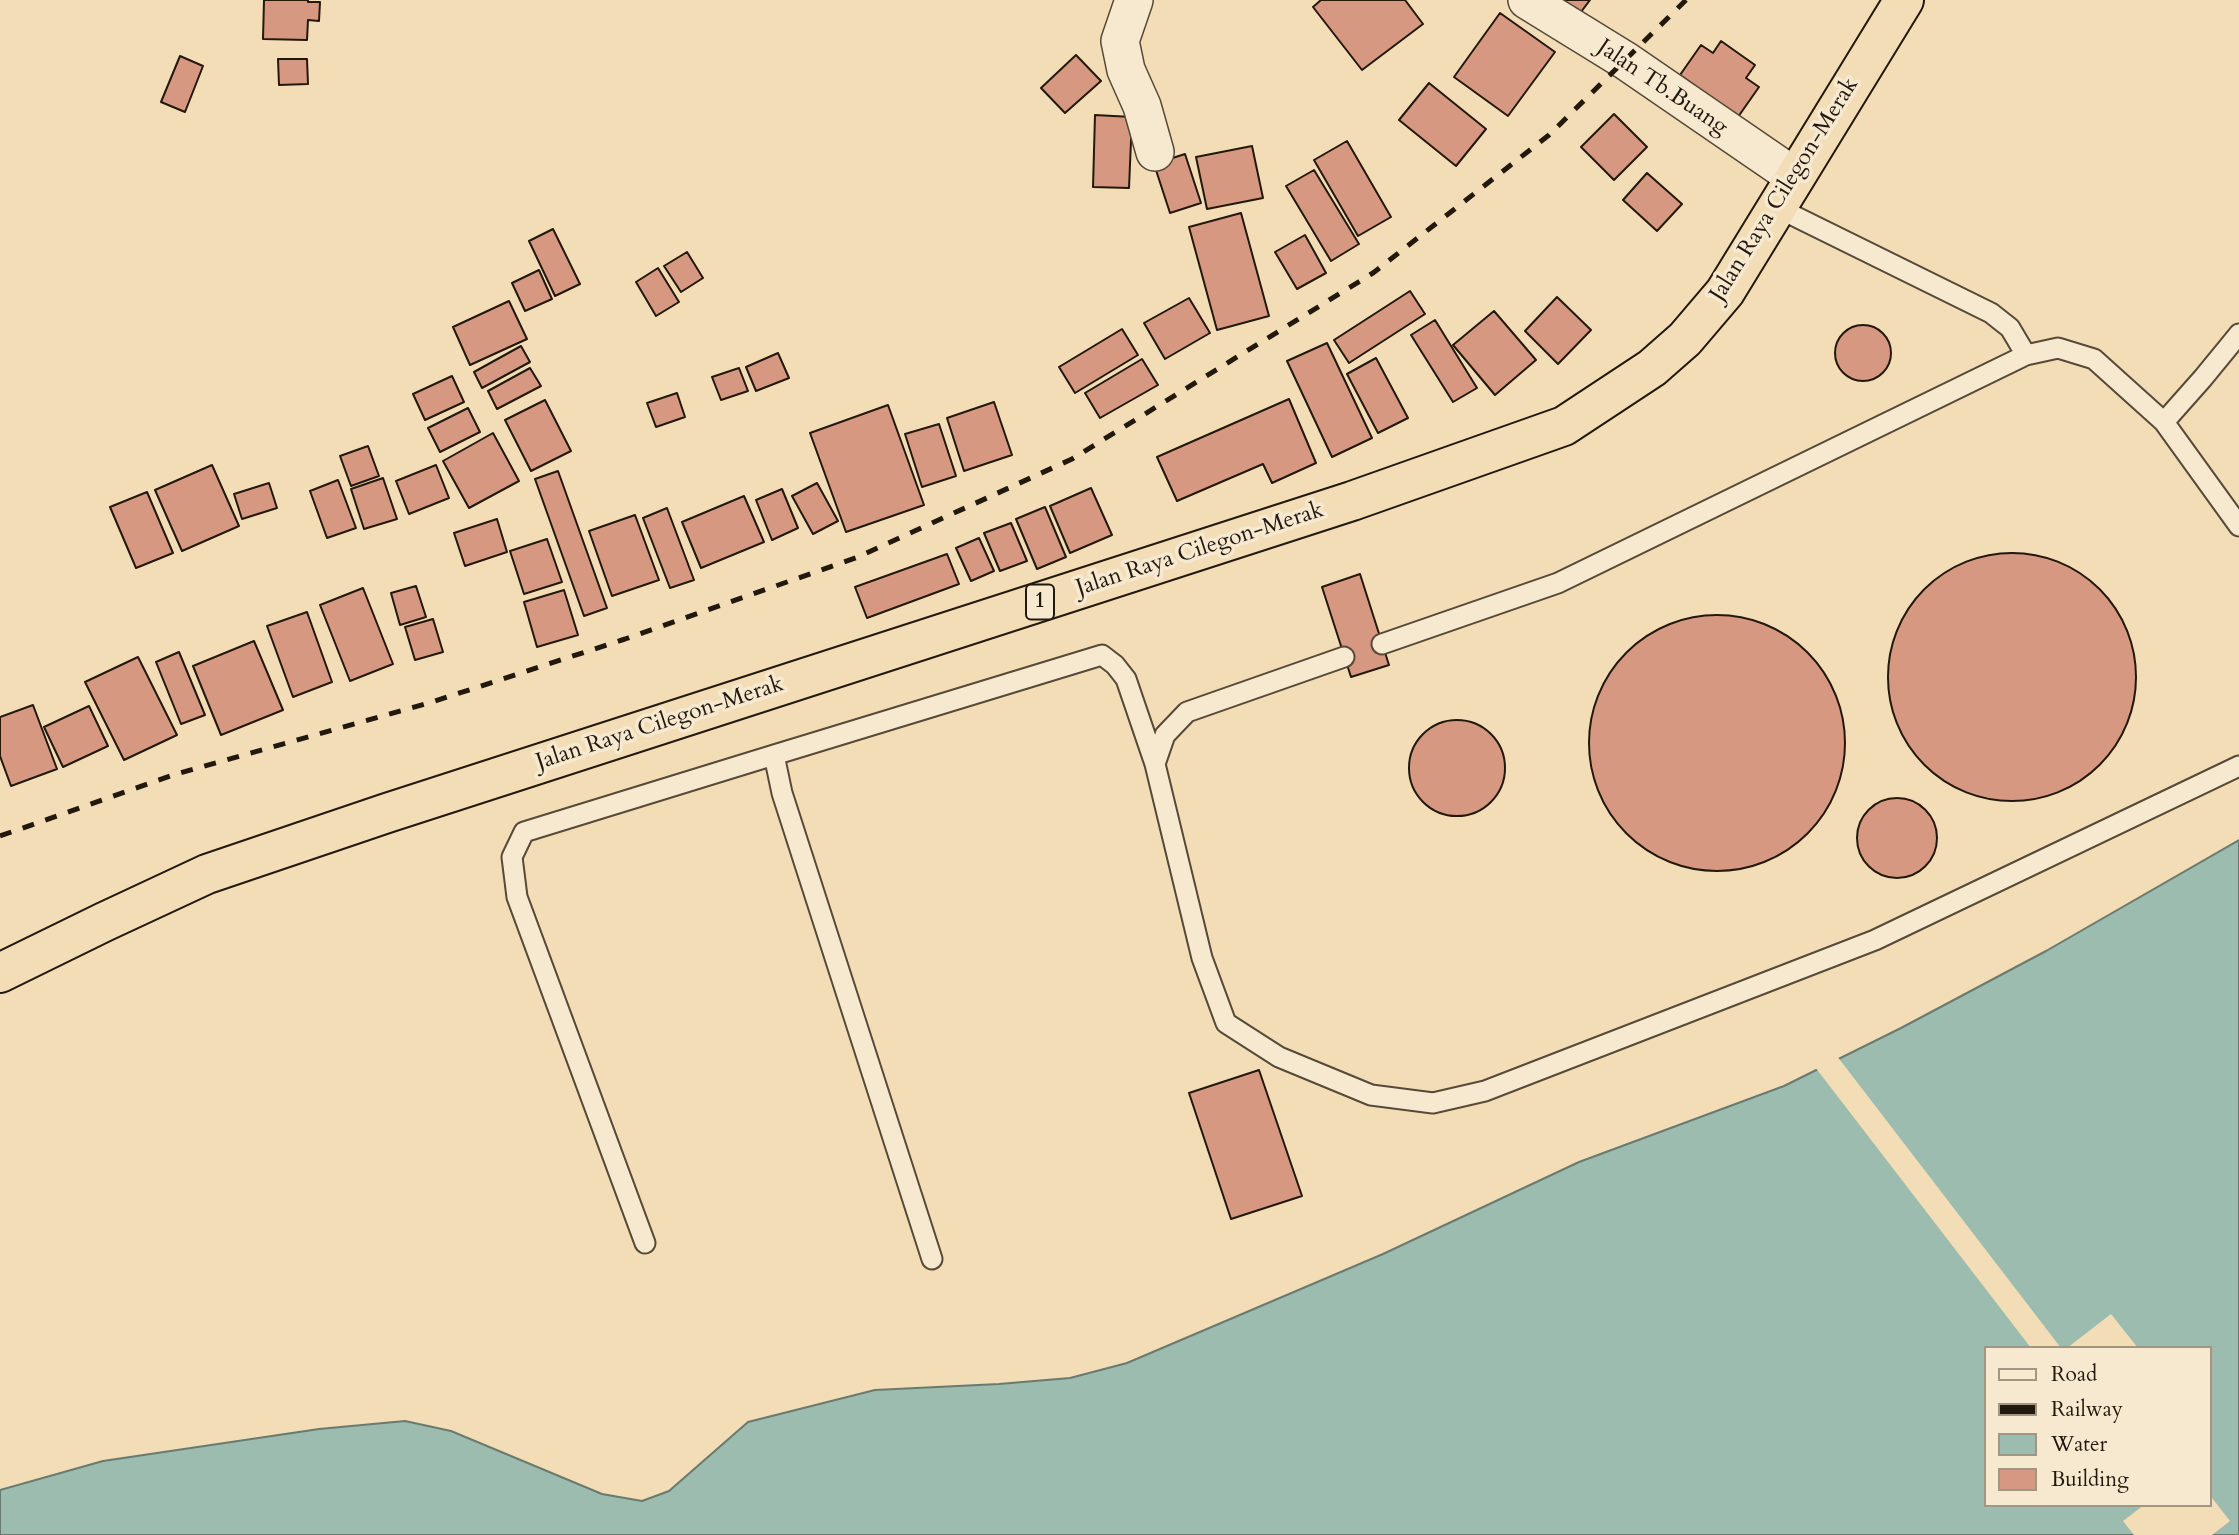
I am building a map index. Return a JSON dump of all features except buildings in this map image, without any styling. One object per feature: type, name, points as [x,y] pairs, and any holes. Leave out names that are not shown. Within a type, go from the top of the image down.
[{"type":"highway","name":"Jalan Raya Cilegon-Merak","points":[[0,974],[207,874],[387,813],[1352,501],[1564,426],[1652,368],[1685,339],[1725,292],[1904,0]]},
{"type":"street","points":[[1134,0],[1120,41],[1126,70],[1142,106],[1155,152]]},
{"type":"street","name":"Jalan Tb.Buang","points":[[1527,0],[1626,61],[1786,192]]},
{"type":"lane","points":[[1786,192],[1991,313],[2010,328],[2026,355]]},
{"type":"lane","points":[[2164,422],[2239,334]]},
{"type":"lane","points":[[1382,644],[1558,583],[2026,355],[2058,348],[2094,359],[2164,422],[2239,526]]},
{"type":"lane","points":[[645,1243],[517,897],[512,856],[524,832],[1102,655],[1115,665],[1126,679],[1155,764],[1202,958],[1226,1023],[1279,1057],[1371,1095],[1433,1102],[1485,1091],[1875,940],[2239,766]]},
{"type":"lane","points":[[1155,764],[1165,734],[1187,712],[1344,657]]},
{"type":"lane","points":[[774,755],[782,793],[932,1259]]},
{"type":"water","points":[[2239,840],[2239,1535],[0,1535],[0,1490],[103,1461],[319,1429],[405,1421],[451,1431],[602,1494],[642,1501],[669,1491],[748,1422],[875,1390],[1070,1378],[1127,1363],[1383,1254],[1579,1162],[1784,1086],[2046,951]]},
{"type":"pier","points":[[1837,1056],[2059,1346],[2029,1346],[1815,1067]]},
{"type":"pier","points":[[2111,1314],[2136,1346],[2070,1346]]},
{"type":"pier","points":[[2211,1497],[2230,1521],[2212,1535],[2134,1535],[2123,1521],[2141,1507],[2211,1507]]},
{"type":"railway","points":[[0,836],[176,774],[432,702],[625,639],[858,557],[1072,459],[1373,273],[1549,135],[1686,0]]}]
